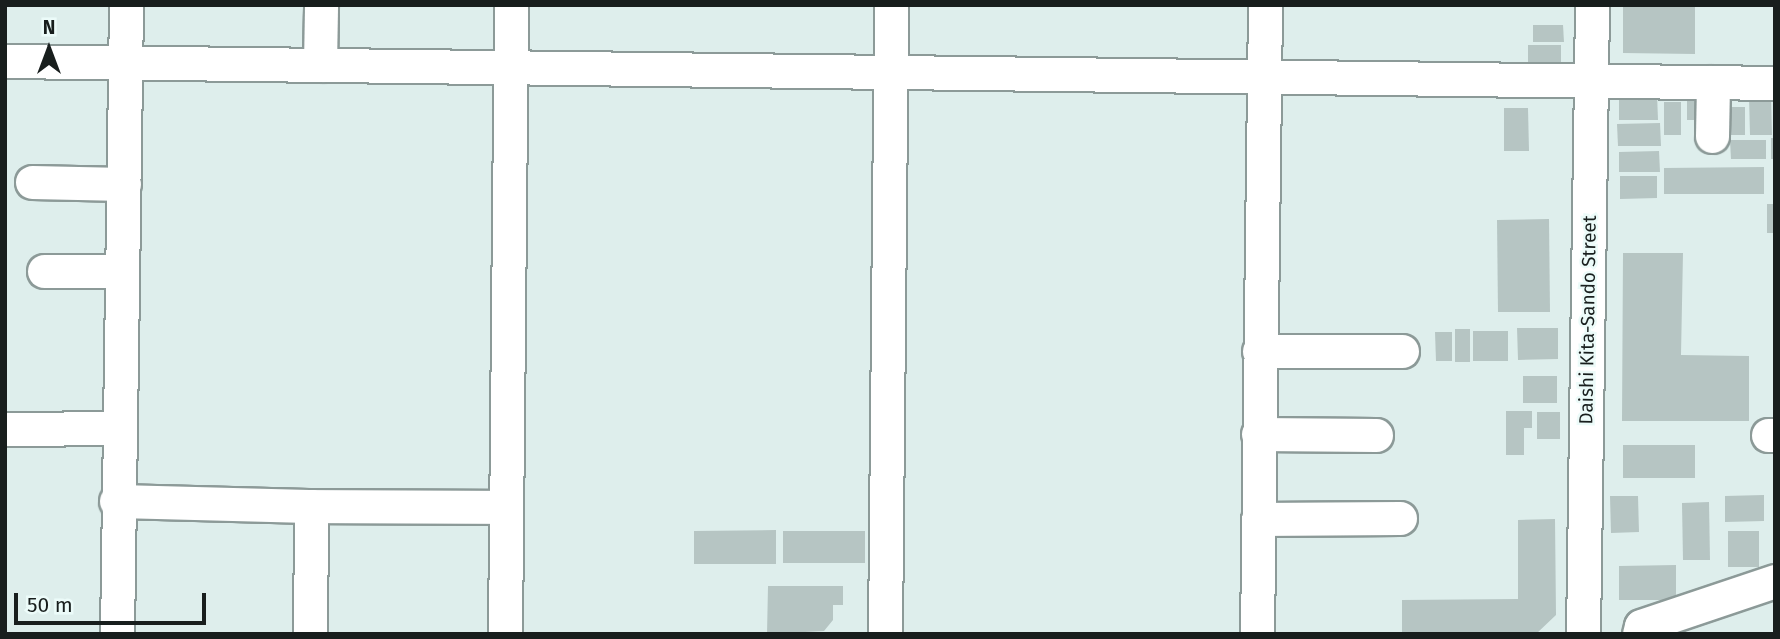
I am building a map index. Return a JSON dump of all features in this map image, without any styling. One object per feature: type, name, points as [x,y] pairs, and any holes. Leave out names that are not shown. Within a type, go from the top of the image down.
[{"type":"street","points":[[117,634],[117,428],[126,5]]},
{"type":"street","points":[[320,65],[321,5]]},
{"type":"street","points":[[505,634],[510,5]]},
{"type":"street","points":[[885,634],[891,5]]},
{"type":"street","points":[[1257,634],[1265,5]]},
{"type":"street","name":"Daishi Kita-Sando Street","points":[[1583,634],[1592,5]]},
{"type":"street","points":[[5,61],[1775,83]]},
{"type":"street","points":[[1712,136],[1713,82]]},
{"type":"street","points":[[32,183],[124,184]]},
{"type":"street","points":[[44,271],[121,271]]},
{"type":"street","points":[[1259,351],[1402,351]]},
{"type":"street","points":[[7,429],[117,428]]},
{"type":"street","points":[[1258,434],[1376,435]]},
{"type":"street","points":[[116,501],[506,507]]},
{"type":"street","points":[[310,634],[311,506]]},
{"type":"street","points":[[1258,519],[1400,518]]},
{"type":"street","points":[[1639,634],[1641,626],[1775,581]]},
{"type":"building","points":[[1623,5],[1695,5],[1695,54],[1623,53]]},
{"type":"building","points":[[1533,25],[1563,25],[1564,42],[1533,42]]},
{"type":"building","points":[[1528,45],[1561,45],[1561,62],[1528,62]]},
{"type":"building","points":[[1687,93],[1706,93],[1706,120],[1687,120]]},
{"type":"building","points":[[1657,94],[1658,120],[1619,120],[1619,95]]},
{"type":"building","points":[[1749,96],[1771,96],[1772,135],[1750,135]]},
{"type":"building","points":[[1664,102],[1681,102],[1681,135],[1664,135]]},
{"type":"building","points":[[1723,107],[1745,107],[1745,135],[1723,135]]},
{"type":"building","points":[[1504,108],[1528,108],[1529,151],[1504,151]]},
{"type":"building","points":[[1660,123],[1661,146],[1618,146],[1617,124]]},
{"type":"building","points":[[1771,138],[1775,138],[1775,159],[1771,159]]},
{"type":"building","points":[[1730,140],[1766,140],[1766,159],[1731,159]]},
{"type":"building","points":[[1659,151],[1660,172],[1619,172],[1619,152]]},
{"type":"building","points":[[1764,167],[1764,194],[1664,194],[1664,168]]},
{"type":"building","points":[[1620,176],[1657,176],[1657,198],[1620,199]]},
{"type":"building","points":[[1767,204],[1775,204],[1775,233],[1767,233]]},
{"type":"building","points":[[1549,219],[1550,312],[1498,312],[1497,220]]},
{"type":"building","points":[[1623,253],[1683,253],[1681,355],[1749,356],[1749,421],[1622,421]]},
{"type":"building","points":[[1517,328],[1558,328],[1558,359],[1518,360]]},
{"type":"building","points":[[1455,329],[1470,329],[1470,362],[1455,362]]},
{"type":"building","points":[[1473,331],[1508,331],[1508,361],[1473,361]]},
{"type":"building","points":[[1435,332],[1452,332],[1452,361],[1436,361]]},
{"type":"building","points":[[1523,376],[1557,376],[1557,403],[1523,403]]},
{"type":"building","points":[[1506,411],[1532,411],[1532,428],[1524,428],[1524,455],[1506,455]]},
{"type":"building","points":[[1537,412],[1560,412],[1560,439],[1537,439]]},
{"type":"building","points":[[1623,445],[1695,445],[1695,478],[1623,478]]},
{"type":"building","points":[[1764,495],[1764,521],[1725,522],[1725,496]]},
{"type":"building","points":[[1610,496],[1638,496],[1639,532],[1611,533]]},
{"type":"building","points":[[1709,502],[1710,560],[1683,560],[1682,503]]},
{"type":"building","points":[[1555,519],[1556,615],[1536,634],[1402,634],[1402,600],[1518,599],[1518,520]]},
{"type":"building","points":[[776,530],[776,564],[694,564],[694,531]]},
{"type":"building","points":[[783,531],[865,531],[865,563],[783,563]]},
{"type":"building","points":[[1728,531],[1759,531],[1759,567],[1728,567]]},
{"type":"building","points":[[1676,565],[1676,600],[1619,600],[1619,566]]},
{"type":"building","points":[[768,586],[843,586],[843,605],[833,605],[833,620],[824,631],[767,634]]}]
